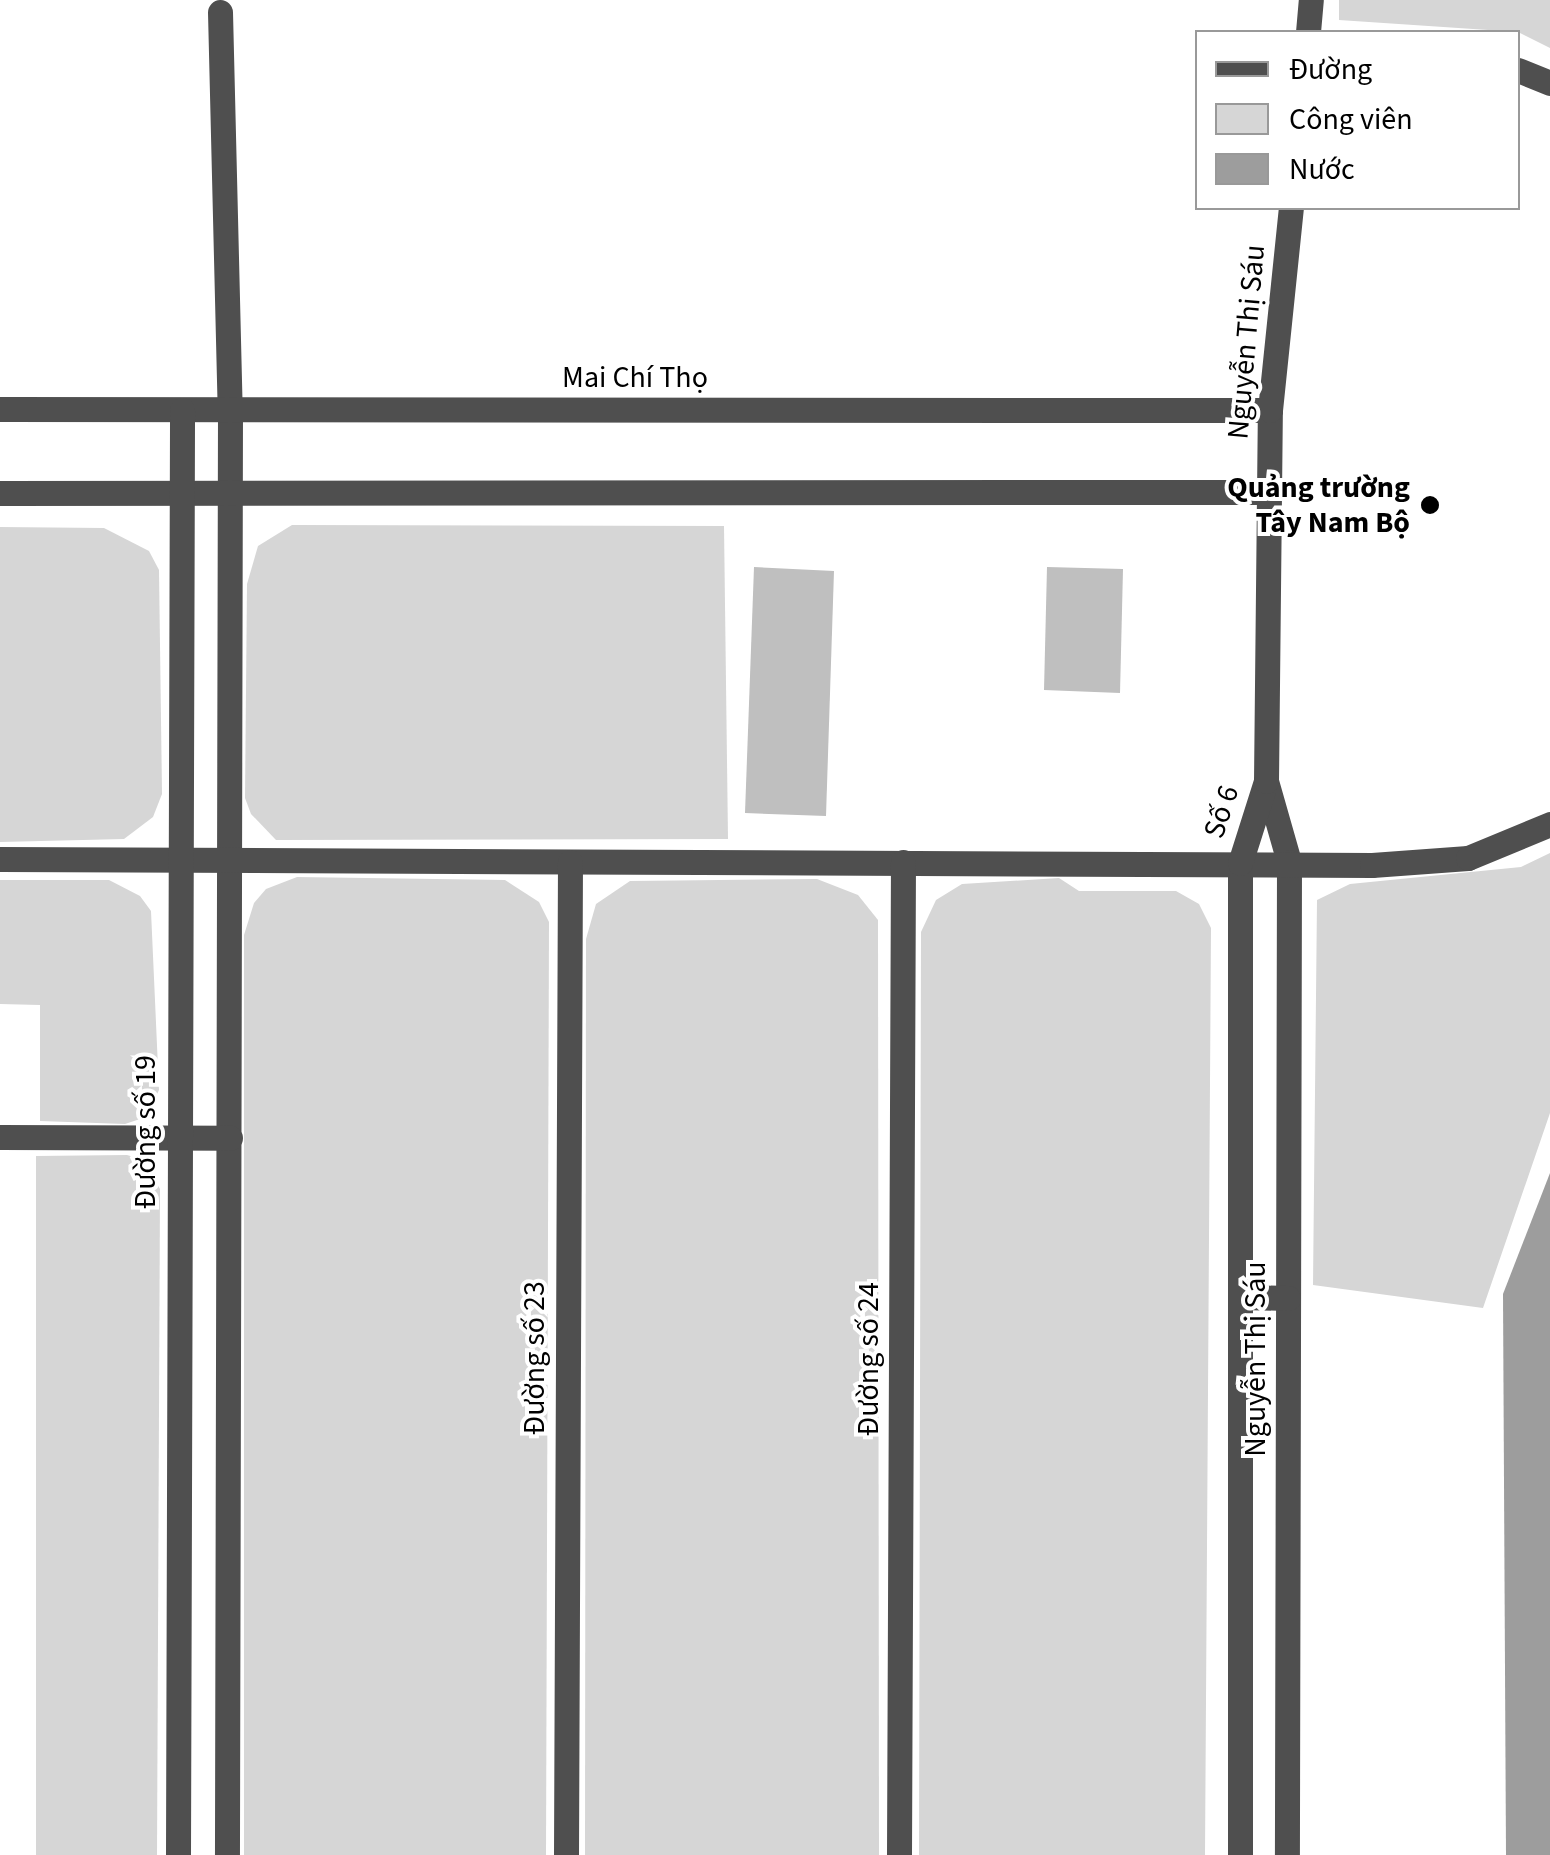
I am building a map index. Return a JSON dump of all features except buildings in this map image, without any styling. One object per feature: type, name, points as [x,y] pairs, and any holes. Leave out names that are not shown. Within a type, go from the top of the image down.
[{"type":"street","points":[[1308,30],[1311,0]]},
{"type":"street","points":[[220,12],[230,410],[227,1855]]},
{"type":"street","points":[[1520,71],[1550,83]]},
{"type":"street","name":"Nguyễn Thị Sáu","points":[[1287,1855],[1289,862],[1266,781],[1270,410],[1290,210]]},
{"type":"street","name":"Mai Chí Thọ","points":[[0,409],[1270,410]]},
{"type":"street","name":"Đường số 19","points":[[178,1855],[182,410]]},
{"type":"street","points":[[0,493],[1269,492]]},
{"type":"street","name":"Số 6","points":[[1240,863],[1266,781]]},
{"type":"street","points":[[0,860],[1240,863],[1468,858],[1550,824]]},
{"type":"street","name":"Đường số 23","points":[[566,1855],[570,862]]},
{"type":"street","name":"Đường số 24","points":[[900,1855],[903,862]]},
{"type":"street","name":"Nguyễn Thị Sáu","points":[[1240,863],[1240,1855]]},
{"type":"street","points":[[0,1137],[230,1138]]},
{"type":"street","points":[[1240,1298],[1288,1298]]},
{"type":"street","points":[[1240,1694],[1287,1695]]},
{"type":"green space","points":[[1339,0],[1550,0],[1550,48],[1520,30],[1339,20]]},
{"type":"green space","points":[[292,525],[724,526],[728,839],[276,840],[251,814],[245,798],[247,584],[258,546]]},
{"type":"green space","points":[[0,527],[104,528],[149,551],[159,570],[162,794],[153,817],[124,839],[0,842]]},
{"type":"green space","points":[[1550,853],[1550,1113],[1483,1308],[1313,1285],[1317,900],[1350,884],[1521,867]]},
{"type":"green space","points":[[297,877],[505,880],[539,902],[549,922],[546,1855],[244,1855],[244,935],[254,903],[266,889]]},
{"type":"green space","points":[[1059,878],[1079,891],[1176,891],[1199,904],[1211,928],[1205,1855],[919,1855],[921,932],[936,900],[962,884]]},
{"type":"green space","points":[[817,879],[858,895],[878,920],[879,1855],[585,1855],[586,939],[596,904],[630,881]]},
{"type":"green space","points":[[0,880],[109,880],[140,896],[151,911],[159,1090],[146,1117],[125,1124],[40,1121],[40,1005],[0,1004]]},
{"type":"green space","points":[[127,1155],[144,1160],[160,1189],[157,1855],[36,1855],[36,1156]]},
{"type":"water","points":[[1550,1173],[1550,1855],[1506,1855],[1503,1294]]},
{"type":"place","name":"Quảng trường Tây Nam Bộ","points":[[1430,505]]}]
